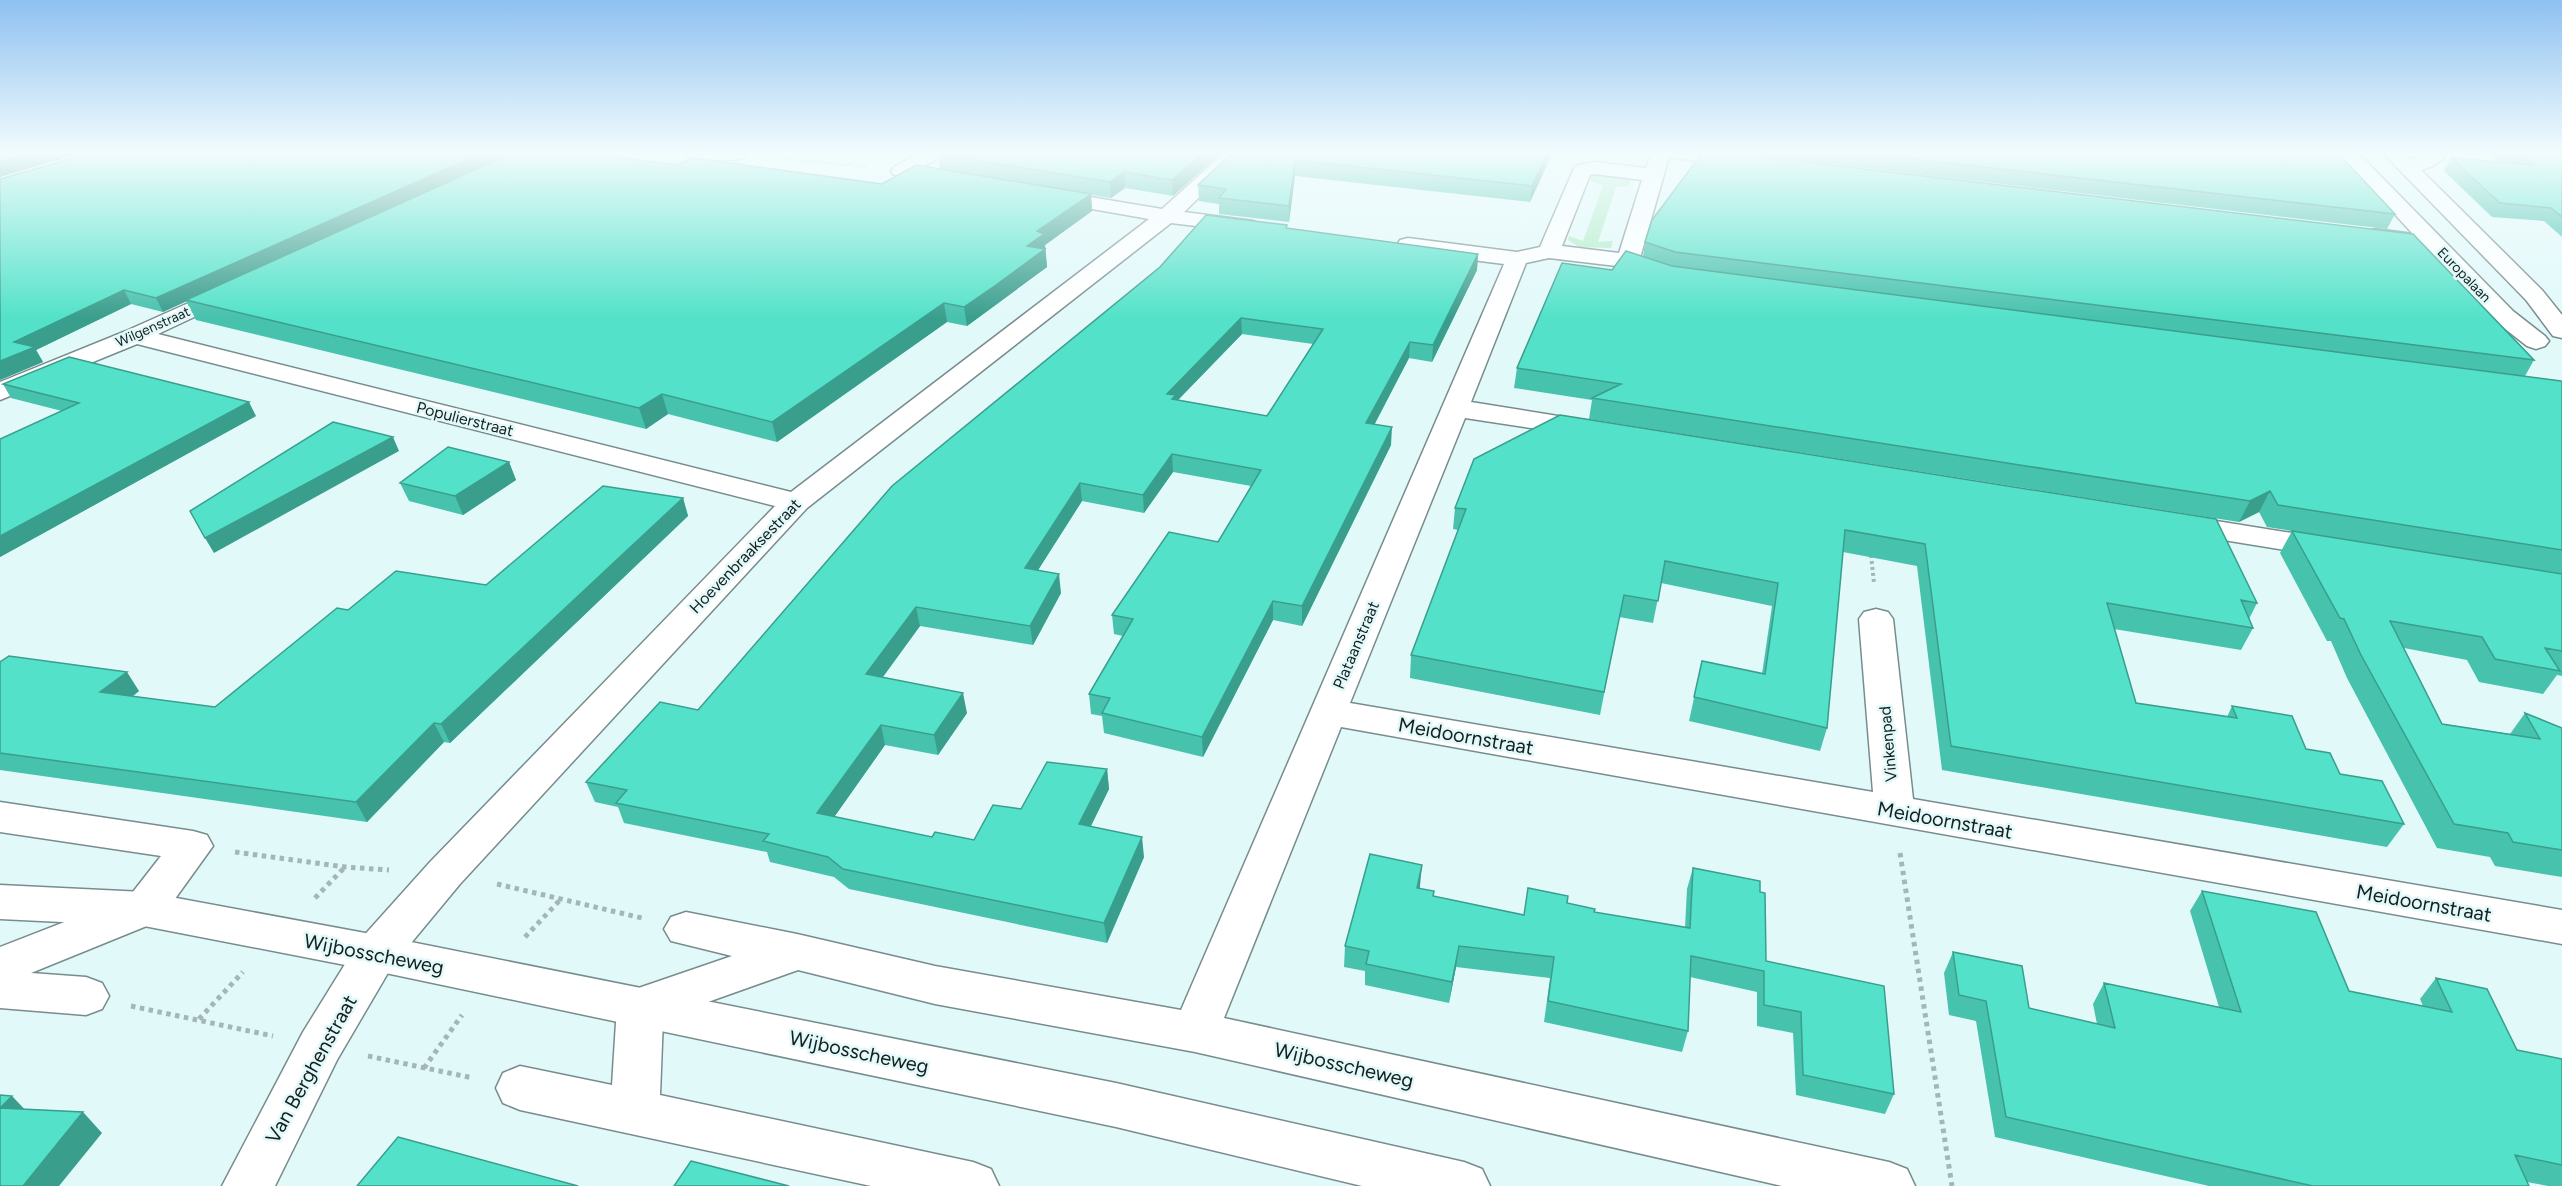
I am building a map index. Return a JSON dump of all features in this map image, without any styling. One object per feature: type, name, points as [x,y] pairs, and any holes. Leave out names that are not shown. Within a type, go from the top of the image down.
[{"type":"street","points":[[1117,207],[1272,229]]},
{"type":"street","name":"Hoevenbraaksestraat","points":[[376,953],[445,873],[796,502],[1176,207]]},
{"type":"street","name":"Plataanstraat","points":[[1195,1032],[1455,408],[1533,255],[1560,207]]},
{"type":"street","points":[[1628,261],[1644,207]]},
{"type":"street","name":"Europalaan","points":[[2400,207],[2504,316],[2536,341]]},
{"type":"street","points":[[2447,207],[2534,296],[2562,331]]},
{"type":"street","points":[[2352,233],[2434,243]]},
{"type":"street","points":[[1389,243],[1628,261],[1669,275],[1692,278]]},
{"type":"street","name":"Wilgenstraat","points":[[0,392],[135,336],[253,281]]},
{"type":"street","points":[[2534,296],[2562,318]]},
{"type":"street","name":"Populierstraat","points":[[135,336],[796,502]]},
{"type":"street","name":"Wilgenstraat","points":[[0,404],[31,380]]},
{"type":"street","points":[[1455,408],[1619,434]]},
{"type":"street","points":[[2148,519],[2361,553]]},
{"type":"street","name":"Vinkenpad","points":[[1876,619],[1894,811]]},
{"type":"street","name":"Meidoornstraat","points":[[1328,712],[2562,927]]},
{"type":"street","points":[[0,818],[193,846],[144,909],[0,966]]},
{"type":"street","name":"Wijbosscheweg","points":[[0,902],[144,909],[376,953],[1116,1106],[1464,1186]]},
{"type":"street","name":"Wijbosscheweg","points":[[686,929],[797,952],[935,985],[1195,1032],[1889,1186]]},
{"type":"street","points":[[635,1113],[640,1007],[797,952]]},
{"type":"street","name":"Van Berghenstraat","points":[[248,1186],[320,1046],[376,953]]},
{"type":"street","points":[[0,988],[86,996]]},
{"type":"street","points":[[520,1088],[973,1186]]},
{"type":"path","points":[[1871,551],[1876,619]]},
{"type":"path","points":[[1894,811],[1952,1186]]},
{"type":"path","points":[[86,996],[423,1068]]},
{"type":"green space","points":[[1595,207],[1609,207],[1598,242],[1613,241],[1611,248],[1579,247],[1568,240],[1569,236],[1583,241]]},
{"type":"building","points":[[0,207],[360,207],[156,298],[124,290],[14,342],[35,347],[0,361]]},
{"type":"building","points":[[392,207],[1072,207],[1037,231],[1044,234],[1027,246],[1045,249],[996,285],[964,307],[944,303],[772,422],[662,394],[639,408],[186,300]]},
{"type":"building","points":[[1661,207],[2188,207],[2413,234],[2534,360],[1675,252],[1645,242],[1652,220]]},
{"type":"building","points":[[2337,207],[2389,207],[2395,214]]},
{"type":"building","points":[[2544,207],[2562,207],[2562,217],[2551,208]]},
{"type":"building","points":[[1206,215],[1478,254],[1433,345],[1410,342],[1366,423],[1392,427],[1302,606],[1273,601],[1202,737],[1102,713],[1110,698],[1089,694],[1133,619],[1112,615],[1169,532],[1218,542],[1261,470],[1172,454],[1143,495],[1080,483],[1025,568],[1059,574],[1030,626],[916,607],[866,674],[963,693],[934,735],[881,725],[817,813],[932,837],[935,832],[974,840],[993,805],[1021,809],[1047,762],[1107,769],[1079,824],[1142,837],[1104,923],[843,869],[828,857],[763,841],[769,834],[616,803],[627,790],[586,782],[660,702],[698,710],[892,486],[1160,267]],"holes":[[[1241,318],[1323,329],[1267,416],[1172,399],[1176,395],[1167,394]]]},
{"type":"building","points":[[1626,251],[1672,266],[2561,381],[2562,550],[2278,505],[2270,491],[2250,501],[1592,398],[1621,384],[1517,368],[1562,263],[1612,270]]},
{"type":"building","points":[[69,357],[249,402],[0,536],[0,439],[79,403],[3,384]]},
{"type":"building","points":[[1560,415],[2216,519],[2257,603],[2241,600],[2253,628],[2107,603],[2136,703],[2237,718],[2232,706],[2292,716],[2306,749],[2330,753],[2340,774],[2382,781],[2404,824],[1951,746],[1925,544],[1845,530],[1827,728],[1694,697],[1702,661],[1765,674],[1778,583],[1665,561],[1658,601],[1624,595],[1604,692],[1411,655],[1466,509],[1455,508],[1474,459]]},
{"type":"building","points":[[333,422],[393,437],[205,538],[190,511]]},
{"type":"building","points":[[448,447],[509,462],[455,496],[400,483]]},
{"type":"building","points":[[603,486],[683,498],[441,724],[434,723],[356,802],[0,753],[0,662],[9,656],[127,672],[100,692],[215,707],[337,608],[348,610],[396,571],[486,585]]},
{"type":"building","points":[[2292,531],[2562,574],[2562,651],[2545,648],[2560,671],[2495,659],[2482,637],[2390,621],[2442,724],[2540,739],[2525,713],[2562,728],[2562,850],[2513,842],[2508,833],[2454,824],[2361,655],[2344,619],[2340,618]]},
{"type":"building","points":[[1370,854],[1422,865],[1417,888],[1434,891],[1433,896],[1524,915],[1528,888],[1568,896],[1567,903],[1595,909],[1594,912],[1690,928],[1693,868],[1760,881],[1760,892],[1765,893],[1766,961],[1884,986],[1894,1094],[1803,1075],[1801,1012],[1764,1005],[1764,971],[1691,956],[1688,1031],[1548,1001],[1554,957],[1459,946],[1452,982],[1366,964],[1369,951],[1345,946]]},
{"type":"building","points":[[2202,891],[2316,912],[2349,991],[2452,1012],[2436,978],[2487,989],[2517,1050],[2562,1059],[2562,1165],[2515,1155],[2529,1186],[2313,1186],[2006,1117],[1986,1001],[1959,995],[1953,952],[2022,966],[2029,1008],[2115,1028],[2104,983],[2241,1012]]},
{"type":"building","points":[[0,1095],[12,1096],[0,1108]]},
{"type":"building","points":[[0,1108],[83,1112],[23,1186],[0,1186]]},
{"type":"building","points":[[398,1137],[578,1186],[357,1186]]},
{"type":"building","points":[[691,1161],[789,1186],[674,1186]]}]
